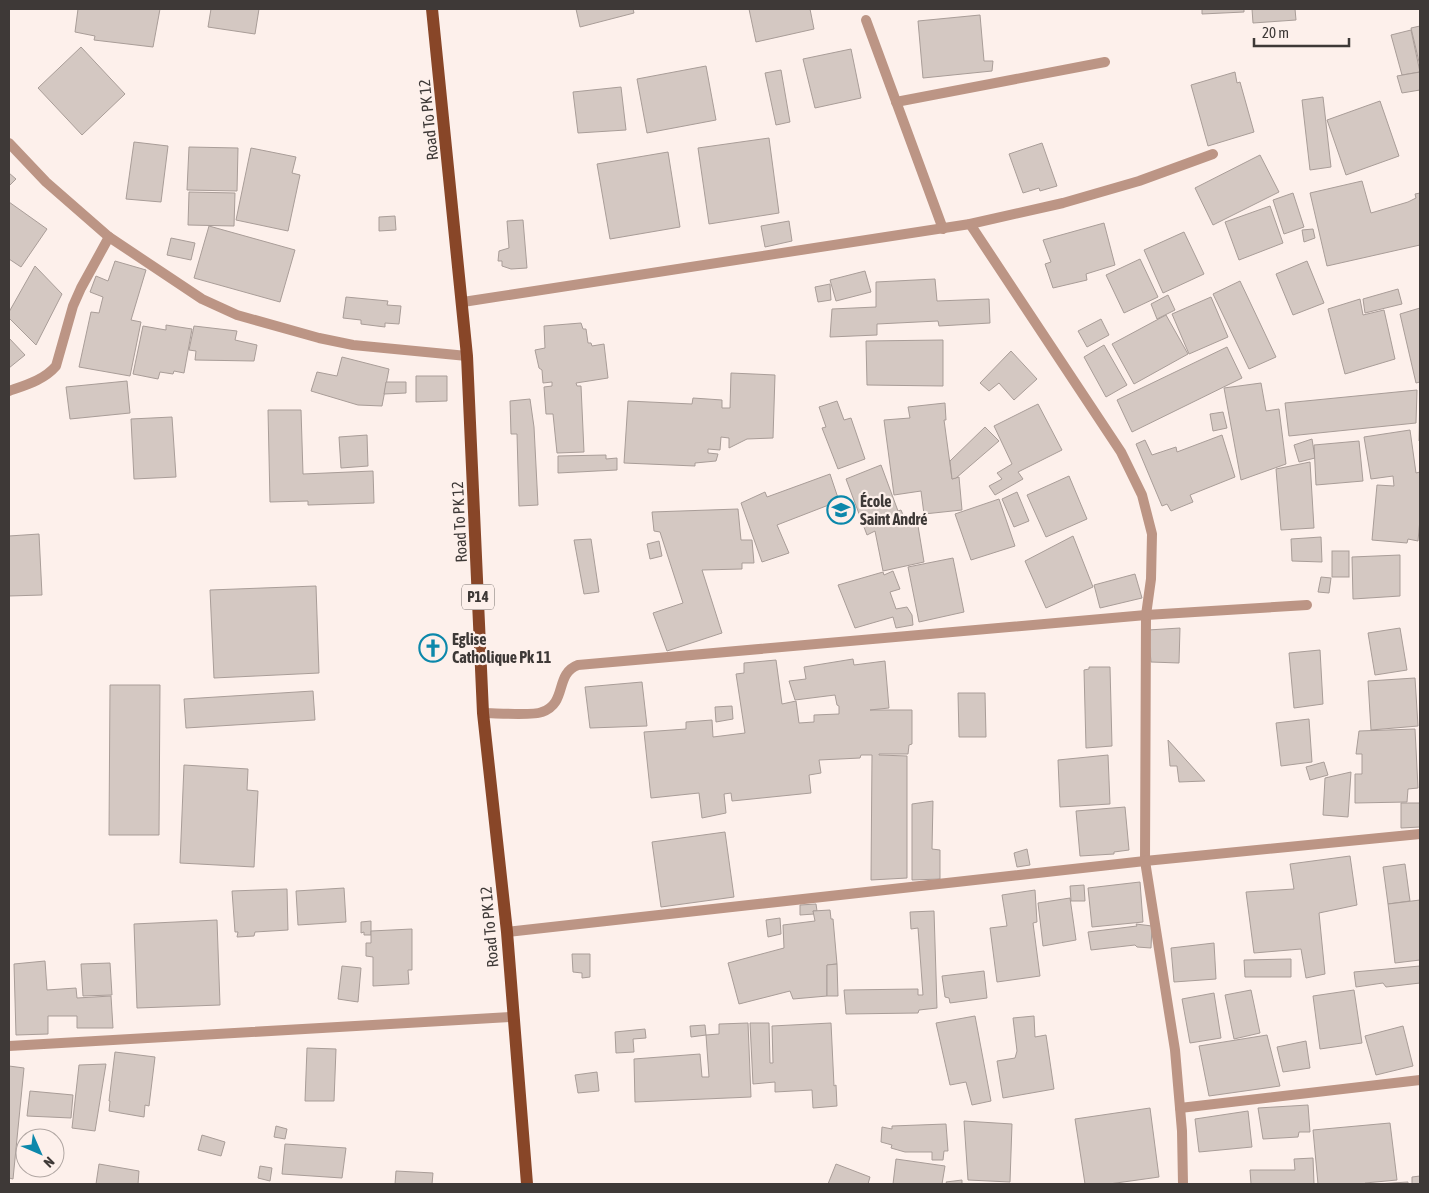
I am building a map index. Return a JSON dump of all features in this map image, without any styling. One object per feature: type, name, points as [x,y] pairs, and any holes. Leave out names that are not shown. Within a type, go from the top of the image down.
[{"type":"main road","name":"Road To PK 12","points":[[432,9],[463,302],[483,712],[507,932],[512,1017],[527,1184]]},
{"type":"street","points":[[866,20],[943,229]]},
{"type":"street","points":[[896,102],[1105,62]]},
{"type":"street","points":[[9,143],[46,182],[109,237],[202,299],[237,315],[318,338],[353,344],[467,356]]},
{"type":"street","points":[[463,302],[970,224],[1063,203],[1120,186],[1213,154]]},
{"type":"street","points":[[970,224],[1121,452],[1142,496],[1152,534],[1151,579],[1146,615],[1145,862],[1175,1050],[1180,1108],[1183,1184]]},
{"type":"street","points":[[9,392],[35,382],[50,373],[56,366],[73,306],[109,237]]},
{"type":"street","points":[[483,712],[540,713],[550,708],[557,701],[565,674],[570,668],[578,665],[1146,615],[1307,605]]},
{"type":"street","points":[[507,932],[1145,862],[1420,834]]},
{"type":"street","points":[[9,1046],[512,1017]]},
{"type":"street","points":[[1180,1108],[1420,1080]]},
{"type":"building","points":[[78,9],[160,9],[153,47],[94,40],[95,36],[75,32]]},
{"type":"building","points":[[211,9],[259,9],[255,34],[208,27]]},
{"type":"building","points":[[576,9],[633,9],[634,13],[580,27]]},
{"type":"building","points":[[749,9],[810,9],[814,29],[756,42]]},
{"type":"building","points":[[1202,9],[1244,9],[1244,12],[1202,14]]},
{"type":"building","points":[[1252,9],[1295,9],[1296,20],[1253,23]]},
{"type":"building","points":[[980,15],[984,61],[993,61],[992,71],[923,78],[918,21]]},
{"type":"building","points":[[1420,26],[1420,66],[1411,28]]},
{"type":"building","points":[[1411,30],[1420,72],[1402,75],[1391,35]]},
{"type":"building","points":[[81,47],[125,94],[82,135],[38,88]]},
{"type":"building","points":[[851,49],[861,98],[815,108],[803,59]]},
{"type":"building","points":[[706,66],[716,120],[647,133],[637,79]]},
{"type":"building","points":[[781,70],[790,122],[776,125],[765,73]]},
{"type":"building","points":[[1235,72],[1237,83],[1240,82],[1254,132],[1208,146],[1191,85]]},
{"type":"building","points":[[1420,72],[1420,90],[1402,93],[1397,76]]},
{"type":"building","points":[[621,87],[626,130],[578,133],[573,92]]},
{"type":"building","points":[[1323,97],[1331,167],[1310,170],[1302,100]]},
{"type":"building","points":[[1380,101],[1399,156],[1346,175],[1327,120]]},
{"type":"building","points":[[769,138],[779,213],[709,224],[698,148]]},
{"type":"building","points":[[134,142],[168,146],[161,202],[126,199]]},
{"type":"building","points":[[1042,143],[1057,186],[1040,191],[1039,188],[1023,193],[1009,154]]},
{"type":"building","points":[[189,147],[238,148],[237,191],[187,190]]},
{"type":"building","points":[[251,148],[296,157],[292,173],[300,175],[288,231],[236,220]]},
{"type":"building","points":[[668,152],[680,227],[610,239],[597,164]]},
{"type":"building","points":[[1260,155],[1279,192],[1213,225],[1195,188]]},
{"type":"building","points":[[9,173],[16,179],[9,186]]},
{"type":"building","points":[[1362,181],[1371,213],[1408,202],[1416,198],[1415,194],[1420,193],[1420,245],[1327,266],[1310,193]]},
{"type":"building","points":[[189,192],[235,193],[234,226],[188,225]]},
{"type":"building","points":[[1293,193],[1304,227],[1284,234],[1273,200]]},
{"type":"building","points":[[9,202],[47,229],[21,267],[9,259]]},
{"type":"building","points":[[1270,206],[1283,243],[1239,260],[1225,222]]},
{"type":"building","points":[[395,216],[396,230],[379,231],[379,217]]},
{"type":"building","points":[[523,220],[527,268],[511,269],[502,266],[502,261],[498,261],[499,251],[509,248],[507,221]]},
{"type":"building","points":[[789,221],[792,241],[765,247],[761,226]]},
{"type":"building","points":[[1104,223],[1115,265],[1086,274],[1087,280],[1053,288],[1045,264],[1051,262],[1043,240]]},
{"type":"building","points":[[209,226],[295,250],[280,302],[194,278]]},
{"type":"building","points":[[1313,229],[1315,238],[1304,242],[1302,230]]},
{"type":"building","points":[[1184,232],[1204,274],[1163,293],[1144,250]]},
{"type":"building","points":[[171,238],[195,243],[191,260],[167,255]]},
{"type":"building","points":[[1140,259],[1158,297],[1124,313],[1106,275]]},
{"type":"building","points":[[115,261],[146,270],[131,320],[141,322],[130,376],[79,367],[91,312],[99,313],[103,297],[90,292],[96,276],[108,281]]},
{"type":"building","points":[[1307,261],[1324,303],[1293,315],[1276,274]]},
{"type":"building","points":[[35,266],[62,294],[36,345],[9,318],[9,312]]},
{"type":"building","points":[[865,271],[871,292],[836,301],[830,280]]},
{"type":"building","points":[[935,279],[937,301],[989,299],[990,323],[939,326],[938,321],[877,324],[877,335],[830,337],[832,309],[876,307],[876,282]]},
{"type":"building","points":[[1240,281],[1276,357],[1249,369],[1213,294]]},
{"type":"building","points":[[830,284],[831,300],[818,302],[815,287]]},
{"type":"building","points":[[1398,289],[1402,304],[1365,313],[1363,299]]},
{"type":"building","points":[[1168,295],[1175,310],[1157,319],[1151,304]]},
{"type":"building","points":[[346,297],[388,301],[387,305],[401,306],[399,324],[385,323],[385,327],[361,324],[361,320],[343,318]]},
{"type":"building","points":[[1211,297],[1228,337],[1189,354],[1172,314]]},
{"type":"building","points":[[1360,299],[1363,315],[1384,310],[1395,359],[1345,374],[1328,309]]},
{"type":"building","points":[[1420,308],[1420,382],[1416,383],[1400,314]]},
{"type":"building","points":[[1166,315],[1188,354],[1134,384],[1112,344]]},
{"type":"building","points":[[1101,319],[1109,335],[1087,347],[1078,331]]},
{"type":"building","points":[[581,323],[583,329],[586,329],[588,343],[591,343],[592,346],[604,344],[608,378],[576,383],[577,386],[581,386],[584,452],[557,453],[553,414],[546,414],[544,387],[552,386],[552,382],[543,383],[542,370],[539,368],[535,350],[545,348],[544,326]]},
{"type":"building","points":[[166,325],[192,329],[184,373],[174,371],[173,374],[160,372],[158,379],[133,374],[143,326],[166,330]]},
{"type":"building","points":[[194,326],[237,331],[235,340],[257,345],[254,361],[195,360],[196,351],[189,350]]},
{"type":"building","points":[[9,338],[25,355],[9,368]]},
{"type":"building","points":[[943,340],[943,386],[867,385],[866,341]]},
{"type":"building","points":[[1104,345],[1127,385],[1106,397],[1084,357]]},
{"type":"building","points":[[1227,347],[1242,378],[1132,432],[1117,400]]},
{"type":"building","points":[[1011,351],[1037,379],[1014,400],[999,383],[989,391],[980,383]]},
{"type":"building","points":[[342,357],[389,369],[382,406],[358,405],[311,391],[317,372],[337,376]]},
{"type":"building","points":[[731,373],[775,375],[773,438],[747,439],[729,448],[729,438],[721,437],[720,450],[708,449],[708,453],[718,454],[716,461],[695,463],[695,466],[624,463],[628,401],[692,404],[693,398],[722,400],[722,408],[730,408]]},
{"type":"building","points":[[416,376],[447,376],[447,401],[416,402]]},
{"type":"building","points":[[127,381],[130,413],[70,419],[66,387]]},
{"type":"building","points":[[386,382],[406,382],[406,393],[384,394]]},
{"type":"building","points":[[1261,383],[1266,411],[1279,409],[1286,464],[1241,480],[1224,388]]},
{"type":"building","points":[[1420,385],[1420,441],[1419,441]]},
{"type":"building","points":[[1417,390],[1416,423],[1289,436],[1285,403]]},
{"type":"building","points":[[530,399],[534,427],[538,505],[519,506],[517,434],[511,434],[510,401]]},
{"type":"building","points":[[837,401],[844,420],[851,418],[865,459],[838,469],[822,428],[826,427],[819,407]]},
{"type":"building","points":[[945,403],[946,420],[944,420],[952,479],[959,477],[962,510],[924,514],[921,491],[894,495],[884,420],[910,418],[908,407]]},
{"type":"building","points":[[1038,404],[1062,450],[1018,472],[1023,479],[995,495],[989,486],[1002,479],[997,473],[1012,464],[994,426]]},
{"type":"building","points":[[268,410],[301,410],[303,474],[373,471],[374,503],[308,505],[308,501],[270,502]]},
{"type":"building","points":[[1223,412],[1227,428],[1213,431],[1210,414]]},
{"type":"building","points":[[172,417],[176,477],[134,479],[131,419]]},
{"type":"building","points":[[985,427],[999,441],[956,478],[952,479],[950,461]]},
{"type":"building","points":[[1410,430],[1416,473],[1420,472],[1418,541],[1408,539],[1407,543],[1372,540],[1377,485],[1394,486],[1393,476],[1371,479],[1364,437]]},
{"type":"building","points":[[367,435],[368,466],[341,468],[339,437]]},
{"type":"building","points":[[1222,435],[1235,477],[1190,495],[1193,502],[1171,511],[1167,504],[1162,506],[1136,444],[1145,440],[1152,455],[1176,447],[1177,452]]},
{"type":"building","points":[[1312,439],[1315,458],[1299,462],[1294,445]]},
{"type":"building","points":[[1359,441],[1363,481],[1316,485],[1314,445]]},
{"type":"building","points":[[606,455],[606,459],[617,458],[617,470],[558,473],[558,456]]},
{"type":"building","points":[[1310,462],[1314,528],[1281,530],[1276,469]]},
{"type":"building","points":[[881,465],[898,511],[901,510],[906,522],[917,520],[924,562],[883,571],[875,531],[867,535],[846,479]]},
{"type":"building","points":[[830,474],[839,501],[777,525],[789,553],[762,562],[741,503],[765,492],[767,497]]},
{"type":"building","points":[[1069,476],[1087,519],[1046,537],[1027,495]]},
{"type":"building","points":[[1017,492],[1029,521],[1014,527],[1002,499]]},
{"type":"building","points":[[999,499],[1015,546],[971,560],[955,514]]},
{"type":"building","points":[[738,509],[741,540],[752,540],[754,563],[742,563],[742,569],[702,570],[722,633],[667,651],[653,613],[683,603],[660,532],[654,531],[652,512]]},
{"type":"building","points":[[39,534],[42,595],[9,596],[9,536]]},
{"type":"building","points":[[1073,536],[1093,587],[1046,608],[1025,561]]},
{"type":"building","points":[[1321,537],[1322,562],[1292,561],[1291,539]]},
{"type":"building","points":[[591,539],[599,592],[584,594],[574,540]]},
{"type":"building","points":[[659,541],[662,556],[650,559],[647,544]]},
{"type":"building","points":[[1332,551],[1349,551],[1349,577],[1332,577]]},
{"type":"building","points":[[1400,555],[1400,596],[1353,599],[1352,557]]},
{"type":"building","points":[[953,558],[964,612],[919,622],[908,567]]},
{"type":"building","points":[[893,571],[900,589],[890,592],[896,609],[907,607],[912,615],[913,625],[896,628],[893,617],[855,628],[838,585],[883,572],[884,575]]},
{"type":"building","points":[[1135,574],[1142,598],[1100,608],[1094,585]]},
{"type":"building","points":[[1321,577],[1331,578],[1329,593],[1318,592]]},
{"type":"building","points":[[316,586],[319,673],[214,678],[210,590]]},
{"type":"building","points":[[1180,628],[1179,663],[1151,662],[1148,630]]},
{"type":"building","points":[[1400,628],[1407,670],[1375,675],[1368,633]]},
{"type":"building","points":[[1320,650],[1323,704],[1294,708],[1289,653]]},
{"type":"building","points":[[853,659],[854,665],[885,661],[889,708],[870,710],[912,710],[912,744],[909,745],[908,754],[879,754],[907,756],[907,878],[871,880],[872,755],[861,755],[860,758],[819,760],[821,773],[809,775],[811,793],[732,801],[731,793],[724,794],[726,813],[702,818],[699,793],[651,798],[644,732],[686,729],[686,722],[712,720],[713,737],[745,733],[736,674],[744,673],[744,663],[776,660],[782,704],[796,701],[799,723],[814,722],[814,715],[839,714],[839,706],[837,705],[835,695],[795,700],[789,681],[806,679],[804,667]]},
{"type":"building","points":[[1089,667],[1110,667],[1112,746],[1086,748],[1084,670],[1089,669]]},
{"type":"building","points":[[1415,678],[1418,726],[1371,730],[1368,681]]},
{"type":"building","points":[[642,682],[647,726],[590,728],[585,687]]},
{"type":"building","points":[[110,685],[160,685],[159,835],[109,835]]},
{"type":"building","points":[[313,691],[315,720],[186,728],[184,699]]},
{"type":"building","points":[[958,693],[985,693],[986,737],[959,737]]},
{"type":"building","points":[[732,706],[733,719],[716,722],[715,707]]},
{"type":"building","points":[[1309,719],[1312,762],[1281,766],[1276,723]]},
{"type":"building","points":[[1415,729],[1418,788],[1408,789],[1407,802],[1355,803],[1355,774],[1362,774],[1362,754],[1356,754],[1359,731]]},
{"type":"building","points":[[1168,740],[1205,781],[1179,782],[1177,766],[1170,766]]},
{"type":"building","points":[[1108,755],[1110,804],[1060,807],[1058,760]]},
{"type":"building","points":[[1324,762],[1328,775],[1310,780],[1306,767]]},
{"type":"building","points":[[184,765],[248,769],[247,790],[258,791],[254,867],[180,863]]},
{"type":"building","points":[[1351,772],[1348,817],[1323,815],[1325,778]]},
{"type":"building","points":[[933,801],[932,849],[940,850],[940,879],[912,880],[912,804]]},
{"type":"building","points":[[1401,803],[1420,803],[1420,827],[1401,828]]},
{"type":"building","points":[[1125,807],[1129,850],[1114,852],[1114,854],[1080,856],[1076,811]]},
{"type":"building","points":[[725,832],[734,897],[661,907],[652,842]]},
{"type":"building","points":[[1027,849],[1030,865],[1017,867],[1014,853]]},
{"type":"building","points":[[1350,856],[1357,905],[1319,913],[1325,974],[1306,978],[1301,949],[1254,953],[1246,892],[1294,889],[1290,864]]},
{"type":"building","points":[[1405,864],[1410,901],[1388,904],[1383,867]]},
{"type":"building","points":[[1140,882],[1143,922],[1092,927],[1088,888]]},
{"type":"building","points":[[1084,885],[1085,901],[1071,901],[1070,886]]},
{"type":"building","points":[[344,888],[346,922],[298,925],[296,891]]},
{"type":"building","points":[[287,889],[288,930],[255,932],[254,936],[237,937],[238,932],[235,932],[232,891]]},
{"type":"building","points":[[1035,890],[1037,922],[1033,923],[1040,976],[997,982],[990,928],[1007,926],[1002,895]]},
{"type":"building","points":[[1070,898],[1076,940],[1043,946],[1038,903]]},
{"type":"building","points":[[1420,900],[1420,960],[1395,963],[1388,904]]},
{"type":"building","points":[[816,904],[817,911],[813,911],[814,914],[800,915],[800,905]]},
{"type":"building","points":[[830,910],[831,919],[833,919],[837,964],[827,965],[827,996],[793,999],[790,991],[739,1004],[728,963],[784,948],[783,925],[815,921],[813,911]]},
{"type":"building","points":[[934,911],[937,1008],[919,1010],[918,1013],[846,1014],[844,990],[918,989],[918,995],[923,995],[918,928],[911,929],[910,912]]},
{"type":"building","points":[[780,918],[781,934],[768,937],[766,920]]},
{"type":"building","points":[[217,920],[220,1005],[137,1008],[134,924]]},
{"type":"building","points":[[371,921],[371,935],[364,935],[364,932],[361,933],[361,922]]},
{"type":"building","points":[[1136,924],[1152,926],[1151,948],[1137,947],[1135,945],[1091,950],[1088,932],[1137,926]]},
{"type":"building","points":[[412,929],[412,970],[408,970],[409,984],[373,986],[373,957],[366,956],[366,943],[371,943],[371,931]]},
{"type":"building","points":[[1214,943],[1216,979],[1174,982],[1171,948]]},
{"type":"building","points":[[572,954],[590,954],[590,977],[582,978],[582,973],[573,972]]},
{"type":"building","points":[[1291,959],[1291,977],[1245,977],[1244,960]]},
{"type":"building","points":[[45,961],[47,990],[76,988],[77,998],[111,996],[113,1028],[77,1028],[77,1016],[48,1016],[48,1034],[16,1035],[14,964]]},
{"type":"building","points":[[110,963],[112,995],[83,996],[81,964]]},
{"type":"building","points":[[837,964],[838,996],[827,996],[827,965]]},
{"type":"building","points":[[342,966],[361,968],[358,1002],[338,999]]},
{"type":"building","points":[[1420,966],[1420,983],[1386,987],[1383,983],[1356,987],[1354,972]]},
{"type":"building","points":[[984,971],[987,998],[950,1003],[949,998],[945,997],[942,976]]},
{"type":"building","points":[[1251,990],[1260,1033],[1234,1039],[1225,995]]},
{"type":"building","points":[[1354,990],[1362,1043],[1320,1049],[1313,996]]},
{"type":"building","points":[[1214,993],[1221,1038],[1190,1043],[1182,999]]},
{"type":"building","points":[[975,1016],[991,1101],[972,1105],[966,1082],[950,1085],[936,1023]]},
{"type":"building","points":[[1034,1016],[1035,1037],[1046,1035],[1054,1089],[1003,1098],[997,1061],[1015,1058],[1017,1051],[1013,1018]]},
{"type":"building","points":[[748,1023],[751,1097],[635,1102],[634,1059],[700,1054],[702,1077],[709,1077],[706,1035],[719,1034],[719,1024]]},
{"type":"building","points":[[750,1023],[769,1023],[770,1063],[773,1063],[772,1026],[831,1023],[834,1086],[836,1085],[837,1106],[813,1108],[812,1090],[775,1092],[775,1082],[753,1084]]},
{"type":"building","points":[[705,1025],[706,1035],[691,1037],[690,1026]]},
{"type":"building","points":[[1403,1026],[1413,1066],[1376,1075],[1365,1036]]},
{"type":"building","points":[[645,1029],[646,1038],[633,1039],[634,1052],[616,1053],[615,1032]]},
{"type":"building","points":[[1267,1035],[1280,1086],[1209,1096],[1199,1046]]},
{"type":"building","points":[[1306,1041],[1310,1068],[1283,1072],[1277,1047]]},
{"type":"building","points":[[307,1048],[336,1049],[334,1101],[305,1101]]},
{"type":"building","points":[[115,1052],[155,1057],[149,1106],[145,1105],[144,1117],[109,1111]]},
{"type":"building","points":[[106,1064],[95,1131],[72,1128],[79,1065]]},
{"type":"building","points":[[9,1066],[24,1068],[18,1128],[15,1128],[13,1179],[9,1178]]},
{"type":"building","points":[[597,1072],[599,1091],[578,1093],[575,1075]]},
{"type":"building","points":[[30,1091],[73,1095],[71,1118],[27,1116]]},
{"type":"building","points":[[1308,1105],[1310,1132],[1299,1132],[1298,1137],[1263,1139],[1258,1108]]},
{"type":"building","points":[[1150,1108],[1159,1177],[1109,1184],[1085,1184],[1075,1119]]},
{"type":"building","points":[[1248,1111],[1252,1147],[1199,1152],[1195,1119]]},
{"type":"building","points":[[964,1121],[1012,1124],[1010,1182],[968,1180]]},
{"type":"building","points":[[1390,1123],[1397,1180],[1365,1184],[1318,1184],[1313,1130]]},
{"type":"building","points":[[946,1124],[948,1151],[944,1151],[943,1160],[932,1160],[932,1152],[905,1152],[891,1148],[892,1145],[881,1142],[882,1127],[892,1129],[892,1126]]},
{"type":"building","points":[[276,1126],[287,1129],[285,1139],[274,1137]]},
{"type":"building","points":[[202,1135],[225,1142],[221,1156],[198,1150]]},
{"type":"building","points":[[285,1144],[346,1148],[342,1178],[282,1174]]},
{"type":"building","points":[[1313,1158],[1314,1184],[1251,1184],[1250,1170],[1295,1170],[1294,1159]]},
{"type":"building","points":[[896,1159],[945,1166],[942,1184],[893,1184]]},
{"type":"building","points":[[99,1164],[139,1171],[138,1184],[96,1184]]},
{"type":"building","points":[[836,1164],[870,1177],[868,1184],[828,1184]]},
{"type":"building","points":[[260,1166],[272,1168],[270,1181],[258,1178]]},
{"type":"building","points":[[396,1171],[433,1173],[432,1184],[395,1184]]},
{"type":"building","points":[[1420,1176],[1420,1184],[1412,1184],[1412,1177]]},
{"type":"building","points":[[962,1180],[962,1184],[947,1184],[946,1182]]},
{"type":"building","points":[[1408,1182],[1408,1184],[1377,1184]]},
{"type":"place","name":"École Saint André","points":[[841,510]]},
{"type":"place","name":"Eglise Catholique Pk 11","points":[[433,648]]}]
